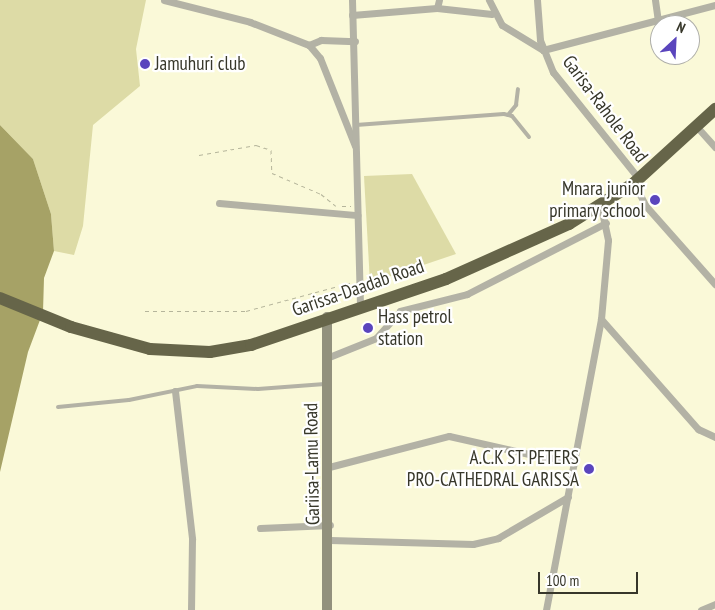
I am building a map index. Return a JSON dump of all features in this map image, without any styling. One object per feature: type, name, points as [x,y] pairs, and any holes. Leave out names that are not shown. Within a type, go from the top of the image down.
[{"type":"highway","name":"Garissa-Daadab Road","points":[[0,298],[71,327],[172,352],[210,352],[251,345],[503,255],[601,206],[636,181],[715,109]]},
{"type":"street","points":[[164,0],[170,5],[250,22],[309,45],[320,58],[357,151]]},
{"type":"street","points":[[352,0],[355,41],[358,281],[360,306]]},
{"type":"street","points":[[489,0],[492,14],[515,37],[543,50],[650,24]]},
{"type":"street","name":"Garisa-Rahole Road","points":[[537,0],[543,50],[566,90],[636,181],[645,205],[715,284]]},
{"type":"street","points":[[655,0],[657,15]]},
{"type":"street","points":[[352,15],[438,4],[492,14]]},
{"type":"street","points":[[681,15],[715,5]]},
{"type":"street","points":[[309,45],[321,40],[355,41]]},
{"type":"street","points":[[697,127],[715,147]]},
{"type":"street","points":[[219,204],[357,215]]},
{"type":"street","points":[[546,610],[601,318],[606,223],[601,206]]},
{"type":"street","points":[[329,357],[376,338],[400,311],[467,294],[606,223]]},
{"type":"street","name":"Gariisa-Lamu Road","points":[[327,317],[330,525],[327,610]]},
{"type":"street","points":[[601,318],[698,429],[715,437]]},
{"type":"street","points":[[175,391],[192,540],[191,610]]},
{"type":"street","points":[[329,468],[448,436],[547,458],[574,458]]},
{"type":"street","points":[[330,540],[473,544],[498,538],[568,497]]},
{"type":"street","points":[[260,528],[330,525]]},
{"type":"street","points":[[701,610],[715,604]]},
{"type":"lane","points":[[356,125],[508,115],[516,105],[518,89]]},
{"type":"lane","points":[[508,115],[529,136]]},
{"type":"lane","points":[[58,407],[175,391],[328,383]]},
{"type":"path","points":[[199,155],[256,145],[271,150],[272,173],[320,194],[335,206],[357,206]]},
{"type":"path","points":[[145,311],[246,311],[358,281]]},
{"type":"shaded area","points":[[0,0],[146,0],[136,49],[140,86],[93,125],[83,226],[74,255],[54,251],[51,214],[33,159],[0,125]]},
{"type":"shaded area","points":[[0,125],[33,159],[51,214],[54,251],[44,278],[43,312],[28,352],[0,472]]},
{"type":"shaded area","points":[[412,174],[456,254],[370,283],[364,176]]},
{"type":"place","name":"Jamuhuri club","points":[[145,64]]},
{"type":"place","name":"Mnara junior primary school","points":[[655,200]]},
{"type":"place","name":"Hass petrol station","points":[[368,328]]},
{"type":"place","name":"A.C.K ST. PETERS PRO-CATHEDRAL GARISSA","points":[[589,469]]}]
